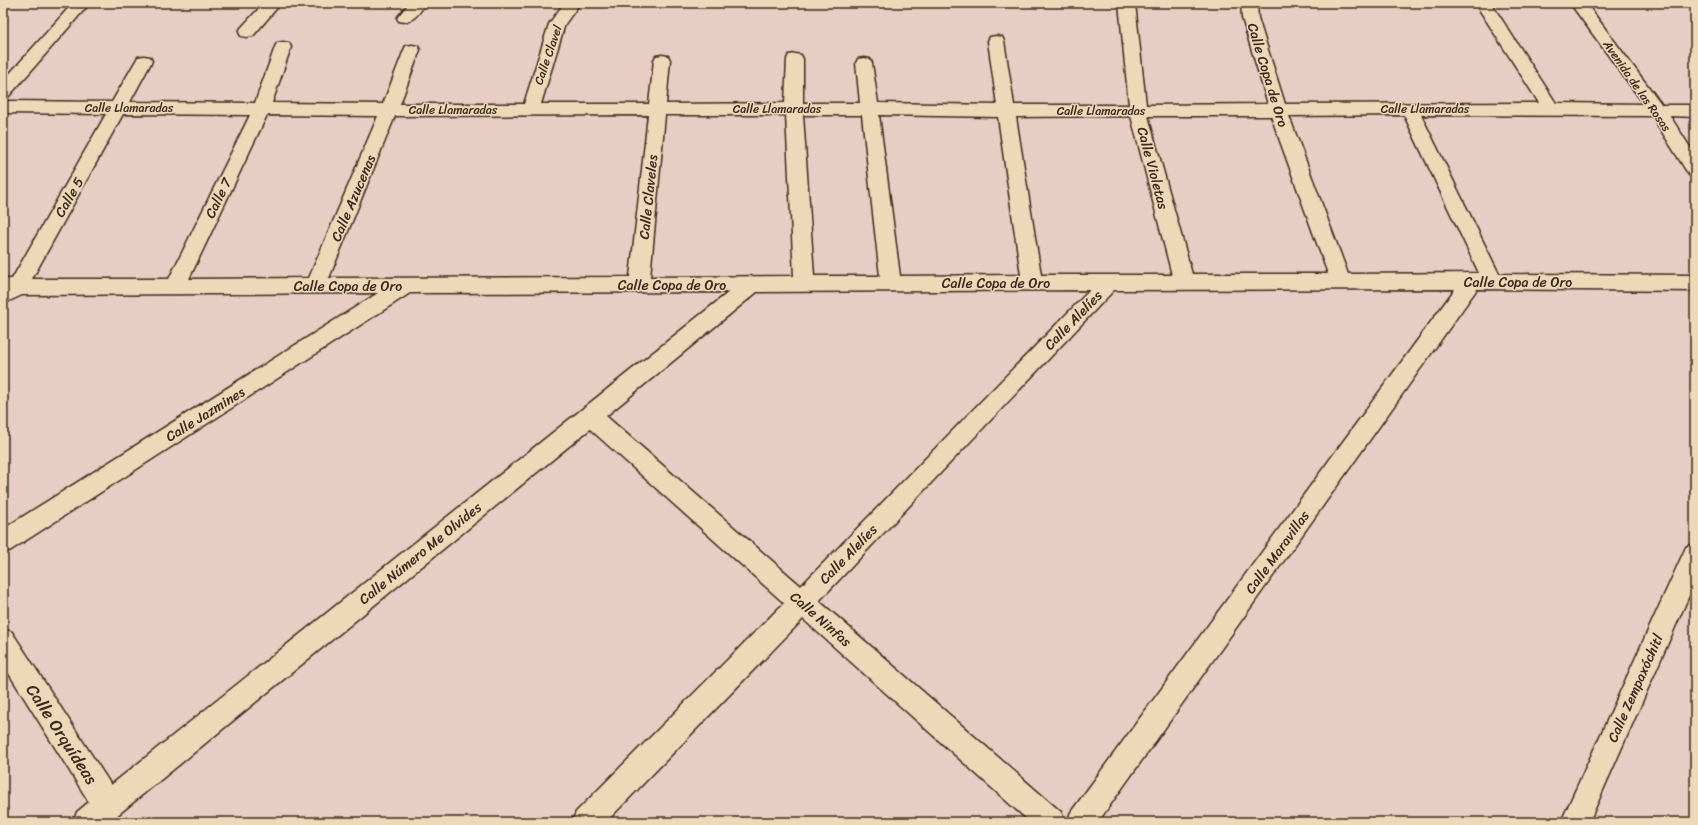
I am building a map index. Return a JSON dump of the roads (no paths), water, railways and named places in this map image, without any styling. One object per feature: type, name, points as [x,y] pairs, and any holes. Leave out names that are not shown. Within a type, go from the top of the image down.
[{"type":"street","points":[[3,92],[56,30],[82,3]]},
{"type":"street","points":[[247,32],[273,3]]},
{"type":"street","points":[[405,18],[418,3]]},
{"type":"street","name":"Calle Clavel","points":[[530,111],[557,24],[572,3]]},
{"type":"street","name":"Calle Violetas","points":[[1127,3],[1138,111],[1184,282]]},
{"type":"street","name":"Calle Copa de Oro","points":[[1249,3],[1250,18],[1278,110],[1341,282]]},
{"type":"street","points":[[1483,3],[1551,109]]},
{"type":"street","name":"Avenida de las Rosas","points":[[1578,3],[1657,110],[1695,170]]},
{"type":"street","points":[[996,41],[1032,283]]},
{"type":"street","name":"Calle 7","points":[[175,287],[262,108],[283,47]]},
{"type":"street","name":"Calle Azucenas","points":[[316,286],[389,110],[412,50]]},
{"type":"street","points":[[795,59],[794,109],[804,284]]},
{"type":"street","name":"Calle Claveles","points":[[639,285],[662,60]]},
{"type":"street","name":"Calle 5","points":[[8,290],[120,108],[144,61]]},
{"type":"street","points":[[864,63],[891,284]]},
{"type":"street","name":"Calle Llamaradas","points":[[3,107],[530,111],[794,109],[1007,111],[1551,109],[1695,110]]},
{"type":"street","points":[[1410,110],[1483,281]]},
{"type":"street","name":"Calle Copa de Oro","points":[[8,290],[316,286],[1184,282],[1483,281],[1695,283]]},
{"type":"street","name":"Calle Maravillas","points":[[1081,822],[1483,281]]},
{"type":"street","name":"Calle Alelíes","points":[[586,822],[802,602],[1109,283]]},
{"type":"street","name":"Calle Número Me Olvides","points":[[87,822],[752,284]]},
{"type":"street","name":"Calle Jazmines","points":[[3,542],[406,286]]},
{"type":"street","name":"Calle Ninfas","points":[[590,416],[1050,822]]},
{"type":"street","name":"Calle Zempaxóchitl","points":[[1575,822],[1695,555]]},
{"type":"street","name":"Calle Orquídeas","points":[[3,642],[108,805]]}]
